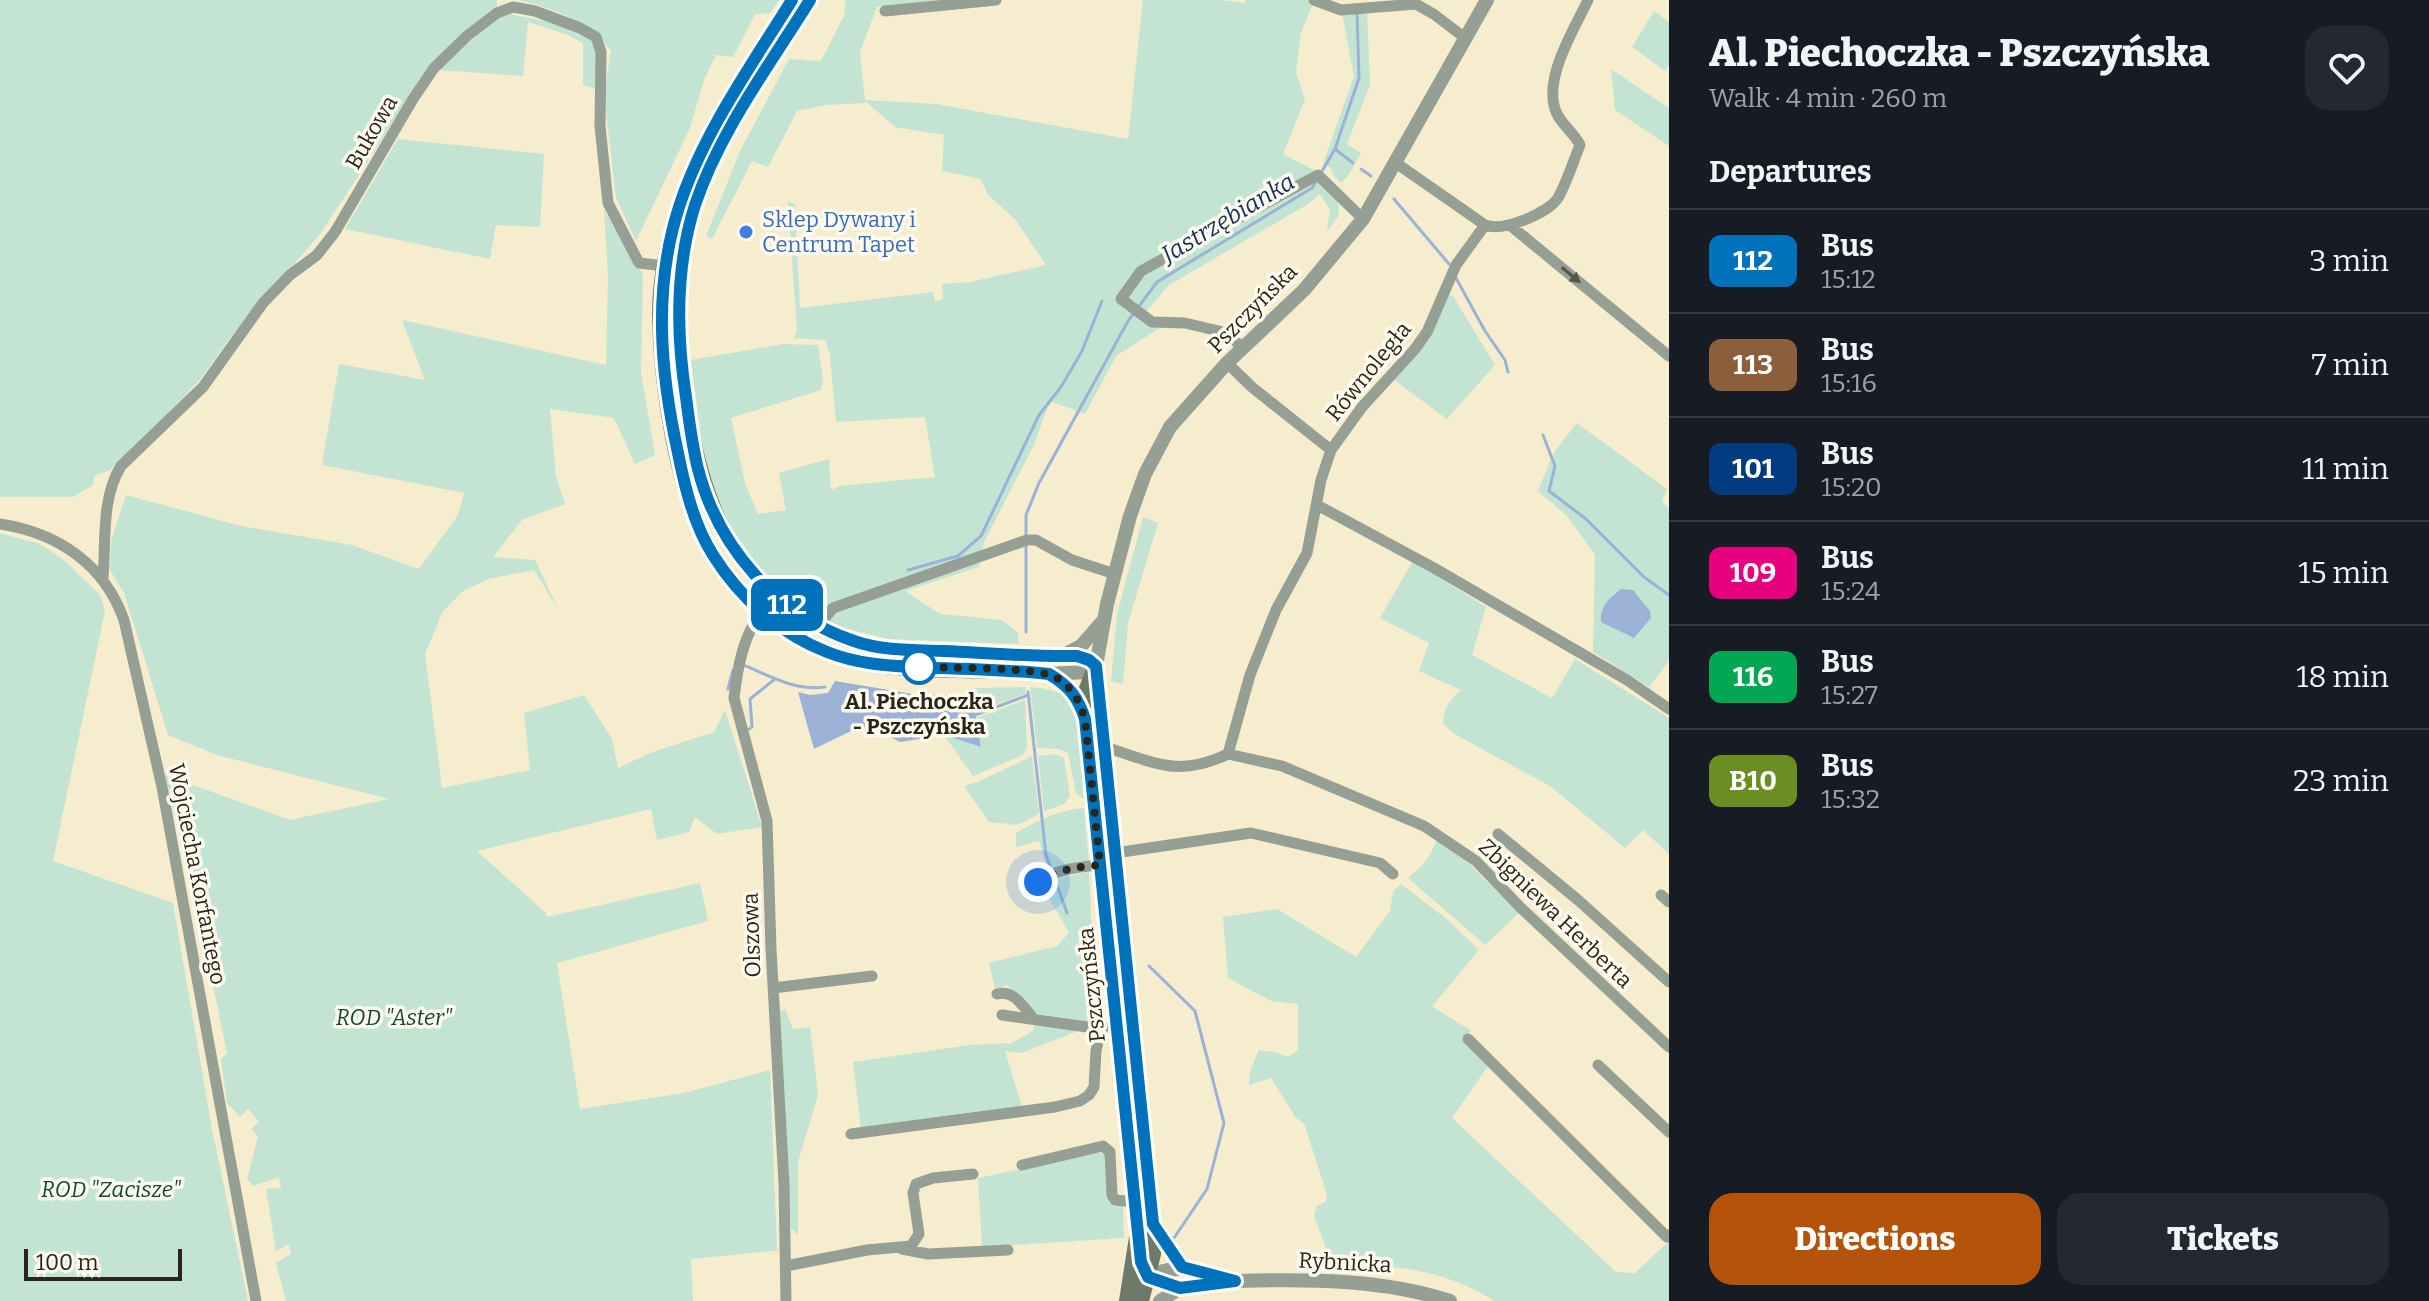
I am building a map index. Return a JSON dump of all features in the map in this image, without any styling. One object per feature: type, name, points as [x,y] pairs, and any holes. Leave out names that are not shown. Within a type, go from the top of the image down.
[{"type":"main road","points":[[792,0],[725,107],[697,162],[680,204],[665,266],[660,313],[663,358],[683,477],[692,509],[712,554],[734,583],[762,613],[817,648],[866,664],[1049,674],[1070,688],[1081,704],[1085,719]]},
{"type":"main road","points":[[810,0],[729,130],[696,203],[685,246],[677,321],[679,352],[698,470],[719,523],[739,556],[764,585],[790,607],[819,625],[865,645],[1077,656],[1096,666]]},
{"type":"main road","name":"Pszczyńska","points":[[1096,666],[1086,691],[1085,719],[1100,865],[1109,1027],[1136,1202],[1153,1254],[1148,1277],[1132,1299]]},
{"type":"main road","name":"Pszczyńska","points":[[1096,666],[1115,853],[1145,1228],[1132,1299]]},
{"type":"street","points":[[885,11],[996,0]]},
{"type":"street","points":[[1314,0],[1333,8],[1353,9],[1416,4],[1465,38]]},
{"type":"street","name":"Pszczyńska","points":[[1096,666],[1115,574],[1135,502],[1159,446],[1184,409],[1304,290],[1363,219],[1487,0]]},
{"type":"street","points":[[1396,163],[1491,227],[1511,226],[1551,205],[1558,197],[1580,145],[1559,118],[1553,94],[1559,62],[1588,0]]},
{"type":"street","name":"Bukowa","points":[[103,578],[113,478],[121,466],[203,387],[263,303],[290,275],[317,255],[335,232],[434,68],[467,36],[497,13],[513,7],[535,11],[596,37],[601,52],[600,126],[608,203],[639,263],[665,266]]},
{"type":"street","points":[[1244,348],[1223,332],[1185,323],[1152,322],[1121,299],[1141,271],[1321,178],[1363,219]]},
{"type":"street","name":"Równoległa","points":[[1228,754],[1250,675],[1276,610],[1307,553],[1321,480],[1331,450],[1362,407],[1427,332],[1456,265],[1485,225]]},
{"type":"street","points":[[1511,226],[1669,356]]},
{"type":"street","points":[[1227,363],[1253,388],[1331,450]]},
{"type":"street","points":[[1317,505],[1434,568],[1627,680],[1669,709]]},
{"type":"street","name":"Wojciecha Korfantego","points":[[0,524],[44,535],[86,562],[103,578],[116,597],[124,620],[159,773],[256,1301]]},
{"type":"street","points":[[819,625],[833,608],[1030,540],[1072,560],[1115,574]]},
{"type":"street","name":"Olszowa","points":[[762,613],[751,624],[736,677],[734,698],[767,821],[782,1123],[786,1301]]},
{"type":"street","points":[[1062,656],[1081,646],[1105,618]]},
{"type":"street","points":[[1049,674],[1086,672],[1096,666]]},
{"type":"street","points":[[1104,749],[1178,768],[1228,754]]},
{"type":"street","name":"Zbigniewa Herberta","points":[[1228,754],[1282,766],[1424,826],[1444,839],[1476,861],[1520,907],[1669,1047]]},
{"type":"street","points":[[1115,853],[1251,833],[1380,863],[1393,874]]},
{"type":"street","points":[[1498,834],[1578,900],[1669,982]]},
{"type":"street","points":[[1037,896],[1038,882],[1058,872],[1100,865]]},
{"type":"street","points":[[773,988],[872,976]]},
{"type":"street","points":[[997,994],[1011,994],[1034,1019]]},
{"type":"street","points":[[851,1134],[1055,1107],[1080,1101],[1089,1095],[1094,1087],[1096,1051],[1109,1027],[1002,1015]]},
{"type":"street","points":[[1468,1039],[1667,1237],[1669,1235]]},
{"type":"street","points":[[1598,1065],[1669,1132]]},
{"type":"street","points":[[1022,1165],[1103,1146],[1110,1152],[1112,1195],[1121,1202],[1136,1202]]},
{"type":"street","points":[[786,1266],[867,1250],[911,1246],[919,1238],[913,1193],[916,1184],[933,1178],[973,1174]]},
{"type":"street","points":[[1145,1228],[1182,1267]]},
{"type":"street","points":[[900,1248],[928,1254],[1008,1250]]},
{"type":"street","points":[[1148,1277],[1182,1267]]},
{"type":"street","name":"Rybnicka","points":[[1182,1267],[1235,1281]]},
{"type":"street","name":"Rybnicka","points":[[1148,1277],[1180,1288]]},
{"type":"street","name":"Rybnicka","points":[[1160,1301],[1180,1288],[1235,1281],[1382,1285],[1450,1301]]},
{"type":"green space","points":[[0,0],[497,0],[497,8],[432,63],[321,233],[227,342],[202,377],[150,433],[110,470],[94,476],[93,485],[73,497],[0,497]]},
{"type":"green space","points":[[520,0],[779,0],[770,13],[755,14],[733,57],[716,55],[704,80],[690,128],[636,241],[616,197],[604,96],[611,51],[581,24]]},
{"type":"green space","points":[[846,0],[939,0],[877,7],[860,52],[865,100],[936,104],[1128,139],[1143,0],[1245,3],[1246,0],[1305,0],[1313,3],[1301,33],[1296,73],[1305,99],[1283,154],[1320,173],[1338,200],[1339,215],[1327,232],[1330,210],[1320,194],[1169,285],[1143,315],[1163,326],[1116,356],[1085,414],[1050,401],[1033,447],[984,542],[979,567],[905,591],[940,614],[1002,620],[1018,633],[1019,644],[889,639],[828,624],[777,588],[730,537],[702,446],[691,360],[783,344],[818,345],[823,380],[821,390],[731,418],[745,483],[758,514],[786,510],[779,473],[829,459],[831,490],[840,486],[935,477],[925,417],[836,422],[830,355],[825,340],[794,338],[797,331],[788,202],[795,204],[800,308],[933,292],[935,302],[943,299],[942,284],[970,282],[1046,265],[1015,219],[988,195],[981,179],[942,171],[944,135],[895,127],[865,101],[797,111],[768,167],[752,161],[712,239],[706,236],[740,151],[789,59],[821,61],[844,16]]},
{"type":"green space","points":[[1367,10],[1370,85],[1347,144],[1361,153],[1341,183],[1330,167],[1323,164],[1354,76],[1342,13]]},
{"type":"green space","points":[[1654,11],[1669,22],[1669,65],[1665,71],[1632,47]]},
{"type":"green space","points":[[510,14],[560,24],[594,42],[599,61],[596,89],[583,85],[583,43],[528,22],[523,76],[437,70],[495,20]]},
{"type":"green space","points":[[1611,69],[1669,108],[1669,146],[1615,110]]},
{"type":"green space","points":[[739,105],[674,269],[689,453],[684,457],[667,356],[666,302],[675,238]]},
{"type":"green space","points":[[398,139],[544,154],[540,227],[496,225],[490,259],[345,229]]},
{"type":"green space","name":"ROD \"Aster\"","points":[[604,210],[643,274],[641,373],[655,455],[635,464],[614,418],[550,409],[556,476],[565,504],[522,520],[493,557],[535,560],[559,611],[534,570],[488,579],[463,591],[443,611],[425,654],[442,788],[530,770],[524,713],[584,695],[612,739],[618,768],[650,753],[714,732],[725,710],[762,827],[717,834],[695,817],[689,832],[657,840],[651,809],[477,851],[547,917],[700,883],[708,921],[557,963],[580,1109],[684,1093],[770,1070],[777,1249],[781,1250],[691,1259],[693,1301],[286,1301],[276,1263],[291,1254],[289,1244],[276,1251],[266,1189],[281,1188],[279,1177],[253,1186],[247,1179],[258,1136],[251,1129],[259,1122],[248,1109],[240,1117],[227,1103],[221,1059],[227,1053],[165,775],[290,820],[389,799],[217,755],[168,735],[124,593],[110,570],[111,541],[126,495],[241,526],[352,545],[419,569],[458,515],[464,493],[322,465],[339,364],[425,380],[402,320],[606,365],[608,276]]},
{"type":"green space","points":[[1447,295],[1453,296],[1495,365],[1447,419],[1393,379],[1427,342]]},
{"type":"green space","points":[[1577,423],[1667,489],[1662,502],[1669,508],[1669,661],[1649,687],[1593,652],[1595,555],[1567,516],[1538,491],[1554,452]]},
{"type":"green space","points":[[1143,517],[1158,523],[1128,623],[1123,684],[1111,681],[1117,614]]},
{"type":"green space","name":"ROD \"Zacisze\"","points":[[0,533],[40,544],[64,560],[100,595],[105,611],[53,861],[173,903],[212,1129],[248,1301],[0,1301]]},
{"type":"green space","points":[[1413,561],[1486,607],[1472,655],[1552,698],[1575,659],[1669,718],[1669,854],[1643,830],[1625,848],[1550,786],[1456,735],[1443,724],[1448,705],[1461,690],[1419,671],[1429,643],[1380,618]]},
{"type":"green space","points":[[1026,687],[1025,694],[975,712],[968,688]]},
{"type":"green space","points":[[1030,687],[1059,693],[1072,705],[1081,746],[1083,799],[1076,793],[1068,753],[1059,749],[1037,748]]},
{"type":"green space","points":[[1025,700],[1027,748],[1023,755],[973,776],[944,735],[981,747],[976,718]]},
{"type":"green space","points":[[1055,754],[1064,758],[1070,796],[1064,804],[1044,811],[1038,756]]},
{"type":"green space","points":[[1032,756],[1039,814],[1017,825],[989,822],[964,786]]},
{"type":"green space","points":[[1084,808],[1089,862],[1048,871],[1039,841],[1016,847],[1016,833],[1024,828],[1057,813]]},
{"type":"green space","points":[[1437,838],[1462,857],[1519,913],[1485,945],[1408,878],[1426,861]]},
{"type":"green space","points":[[1089,871],[1093,959],[1101,988],[1097,1020],[1091,1023],[1035,1014],[1007,985],[995,989],[989,963],[1057,946],[1069,933],[1048,896],[1040,898],[1047,882]]},
{"type":"green space","points":[[1401,884],[1448,920],[1479,950],[1432,1006],[1471,1031],[1463,1040],[1488,1066],[1452,1118],[1616,1272],[1635,1273],[1669,1241],[1669,1301],[1494,1301],[1457,1282],[1416,1270],[1374,1266],[1333,1267],[1314,1216],[1317,1206],[1326,1202],[1327,1195],[1304,1123],[1296,1118],[1271,1078],[1249,1085],[1250,1071],[1259,1050],[1288,1057],[1298,1050],[1298,1004],[1271,1001],[1228,978],[1223,917],[1277,909],[1356,957],[1390,911],[1393,891]]},
{"type":"green space","points":[[785,1009],[793,1029],[810,1027],[818,1095],[798,1162],[798,1235],[791,1228],[778,1012]]},
{"type":"green space","points":[[1035,1024],[1086,1028],[1021,1053],[1005,1051],[1022,1107],[861,1129],[853,1062],[970,1045],[1011,1043],[1033,1031]]},
{"type":"green space","points":[[1105,1153],[1110,1199],[1115,1206],[1123,1206],[1124,1238],[982,1247],[978,1178]]},
{"type":"water","points":[[1621,589],[1633,590],[1650,611],[1651,618],[1634,638],[1601,622],[1604,607]]},
{"type":"water","points":[[835,681],[913,694],[972,696],[981,747],[944,735],[900,742],[871,727],[851,731],[814,749],[798,692],[810,695],[828,693]]},
{"type":"waterway","name":"Jastrzębianka","points":[[1321,173],[1335,149],[1359,78],[1357,13]]},
{"type":"waterway","points":[[1335,149],[1353,163]]},
{"type":"waterway","points":[[1361,169],[1371,176]]},
{"type":"waterway","name":"Jastrzębianka","points":[[1026,536],[1026,515],[1039,483],[1128,321],[1157,282],[1312,188],[1317,180]]},
{"type":"waterway","points":[[1394,199],[1449,264]]},
{"type":"waterway","points":[[1456,278],[1505,360],[1508,372]]},
{"type":"waterway","points":[[908,570],[958,556],[981,536],[1039,415],[1061,387],[1082,351],[1102,301]]},
{"type":"waterway","points":[[1543,435],[1555,466],[1549,491],[1586,519],[1644,577],[1669,595]]},
{"type":"waterway","name":"Jastrzębianka","points":[[1026,544],[1026,632]]},
{"type":"waterway","points":[[746,666],[794,685],[825,687]]},
{"type":"waterway","points":[[728,689],[733,670]]},
{"type":"waterway","points":[[749,729],[752,727],[750,699],[775,679]]},
{"type":"waterway","name":"Jastrzębianka","points":[[1028,692],[1046,855],[1067,913]]},
{"type":"waterway","points":[[975,715],[1028,695]]},
{"type":"waterway","name":"Jastrzębianka","points":[[1149,966],[1195,1011],[1224,1123],[1207,1189],[1174,1238]]},
{"type":"bus line","name":"112","points":[[792,0],[725,107],[697,162],[680,204],[665,266],[660,313],[665,383],[692,509],[712,554],[745,597],[782,628],[817,648],[866,664],[1049,674],[1070,688],[1081,704],[1085,719],[1141,1262],[1148,1277],[1180,1288],[1235,1281],[1182,1267],[1153,1224],[1096,666],[1077,656],[865,645],[833,632],[790,607],[751,571],[719,523],[698,470],[677,321],[690,224],[711,165],[729,130],[810,0]]},
{"type":"place","name":"Sklep Dywany i Centrum Tapet","points":[[746,232]]},
{"type":"place","name":"Al. Piechoczka - Pszczyńska","points":[[919,667]]},
{"type":"route","points":[[919,667],[1049,674],[1070,688],[1081,704],[1100,865],[1062,871],[1038,882]]}]
